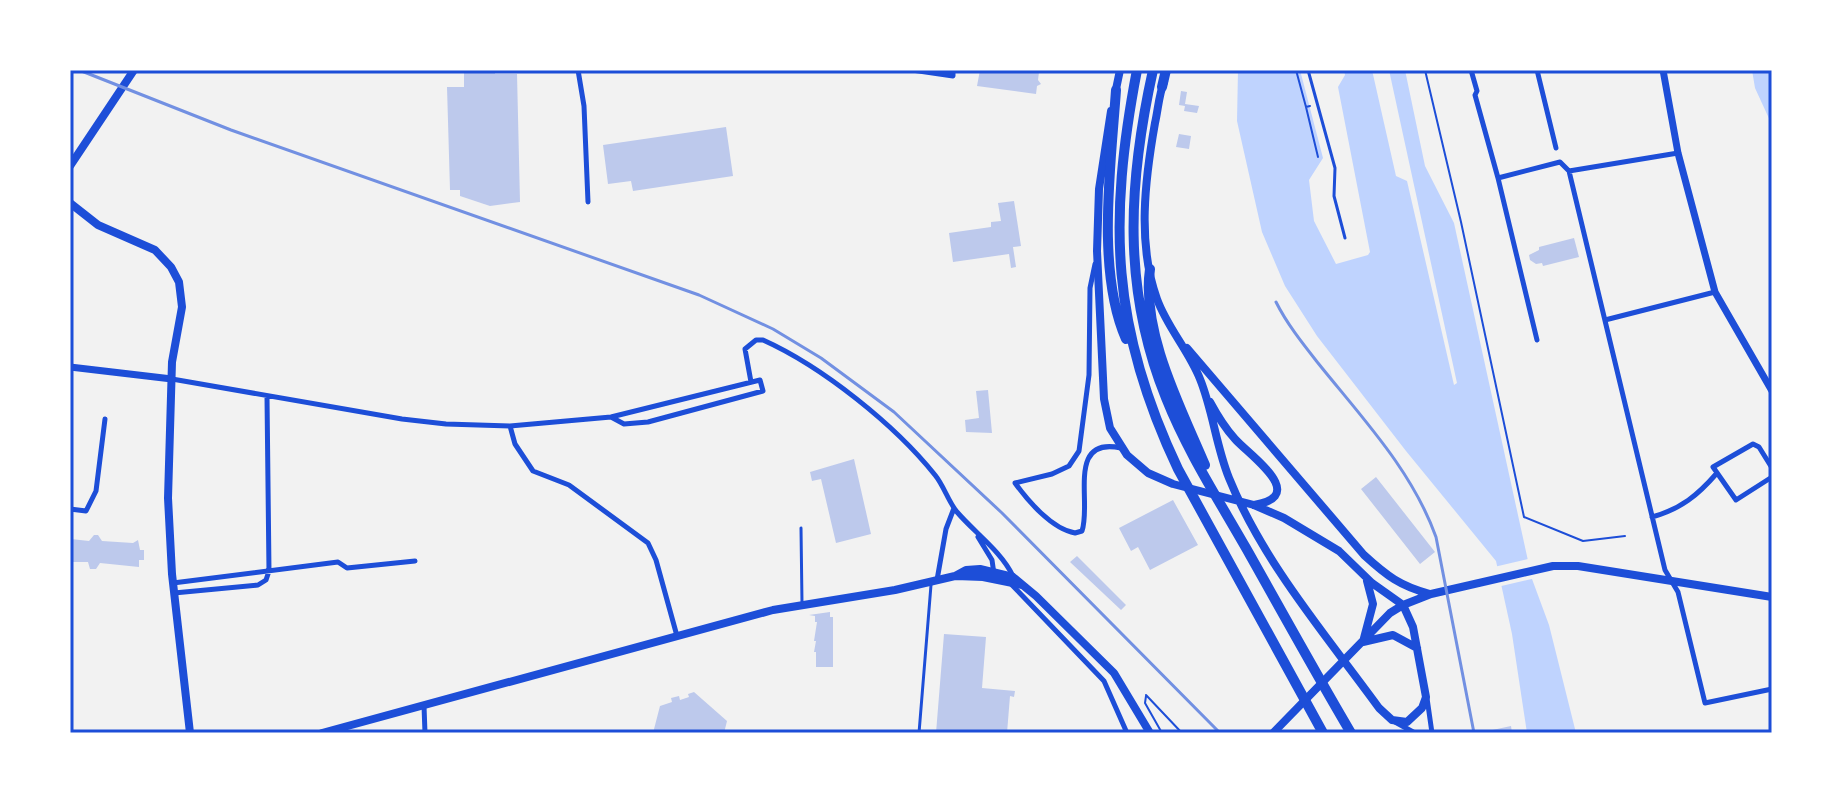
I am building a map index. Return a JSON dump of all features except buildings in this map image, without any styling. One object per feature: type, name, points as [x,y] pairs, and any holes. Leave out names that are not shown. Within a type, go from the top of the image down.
[{"type":"highway","points":[[1137,70],[1123,153],[1118,208],[1123,299],[1137,363]]},
{"type":"highway","points":[[1153,70],[1134,178],[1132,240],[1144,326],[1156,373],[1178,425],[1208,482],[1351,733]]},
{"type":"highway","points":[[1162,87],[1168,70]]},
{"type":"highway","points":[[1116,90],[1109,183],[1111,269],[1121,326],[1160,432],[1178,469],[1323,733]]},
{"type":"highway","points":[[1150,269],[1147,289],[1162,356],[1192,438],[1205,463],[1208,482]]},
{"type":"main road","points":[[70,166],[134,70]]},
{"type":"main road","points":[[1120,70],[1105,140],[1099,189],[1097,251],[1104,407],[1110,428],[1122,448],[1148,473],[1173,484],[1254,505],[1329,544],[1350,560],[1366,578],[1403,605],[1413,627],[1426,697],[1415,718],[1407,722],[1392,720],[1379,708],[1272,559],[1260,539],[1230,481],[1219,451],[1208,399]]},
{"type":"main road","points":[[1162,87],[1149,159],[1146,220],[1150,269],[1161,309],[1208,399],[1233,437],[1271,471],[1276,480],[1277,489],[1273,496],[1266,503],[1254,505]]},
{"type":"main road","points":[[70,203],[98,225],[155,250],[171,267],[179,282],[182,307],[172,362],[168,498],[174,588],[190,733]]},
{"type":"main road","points":[[1180,342],[1364,555],[1396,582],[1433,594]]},
{"type":"main road","points":[[1273,733],[1382,621],[1403,605],[1433,594],[1553,566],[1578,566],[1772,597]]},
{"type":"main road","points":[[322,733],[802,603],[885,592],[955,576],[966,570],[1012,581],[1036,596],[1114,673],[1150,733]]},
{"type":"main road","points":[[1363,643],[1373,604],[1366,578]]},
{"type":"main road","points":[[1363,643],[1393,635],[1418,648]]},
{"type":"street","points":[[578,70],[583,90],[588,202]]},
{"type":"street","points":[[912,70],[953,73]]},
{"type":"street","points":[[1471,70],[1537,340]]},
{"type":"street","points":[[1537,70],[1556,148]]},
{"type":"street","points":[[1663,70],[1678,153],[1715,292],[1772,391]]},
{"type":"street","points":[[1569,171],[1678,153]]},
{"type":"street","points":[[1498,178],[1560,162],[1569,171],[1665,570],[1680,598],[1705,703],[1772,689]]},
{"type":"street","points":[[1097,251],[1090,288],[1091,342],[1079,451],[1069,466],[1052,474],[1015,483],[1058,527],[1075,533],[1082,531],[1088,460],[1103,446],[1122,448]]},
{"type":"street","points":[[1605,320],[1715,292]]},
{"type":"street","points":[[751,382],[745,349],[756,340],[763,340],[855,398],[904,440],[937,477],[954,508],[1009,569],[1012,581],[1104,681],[1127,733]]},
{"type":"street","points":[[70,367],[172,379],[417,421],[510,426],[611,417],[760,380],[763,391],[648,422],[624,424],[611,417]]},
{"type":"street","points":[[174,588],[258,585],[266,580],[269,571],[267,397]]},
{"type":"street","points":[[70,509],[86,511],[96,491],[105,419]]},
{"type":"street","points":[[510,426],[515,444],[533,471],[569,485],[648,543],[656,560],[677,636]]},
{"type":"street","points":[[1772,468],[1759,447],[1753,444],[1713,467],[1736,500],[1772,477]]},
{"type":"street","points":[[1652,517],[1684,506],[1717,473]]},
{"type":"street","points":[[934,581],[954,508]]},
{"type":"street","points":[[976,532],[984,551],[992,560],[995,575]]},
{"type":"street","points":[[174,588],[338,562],[347,568],[415,561]]},
{"type":"street","points":[[1426,697],[1432,733]]},
{"type":"street","points":[[424,705],[425,733]]},
{"type":"street","points":[[1392,720],[1415,733]]},
{"type":"lane","points":[[1308,70],[1335,168],[1334,196],[1345,238]]},
{"type":"lane","points":[[801,528],[802,603]]},
{"type":"lane","points":[[919,733],[934,581]]},
{"type":"path","points":[[1296,70],[1308,106],[1318,157]]},
{"type":"path","points":[[1425,70],[1524,517],[1583,541],[1625,536]]},
{"type":"path","points":[[1317,152],[1322,151]]},
{"type":"path","points":[[1162,733],[1145,703],[1146,695],[1182,733]]},
{"type":"water","points":[[1238,70],[1300,70],[1323,158],[1309,180],[1314,221],[1336,264],[1370,252],[1338,87],[1345,75],[1344,70],[1372,70],[1396,176],[1407,181],[1454,385],[1457,383],[1389,70],[1405,70],[1425,166],[1454,223],[1532,579],[1549,625],[1576,733],[1527,733],[1512,634],[1496,561],[1317,336],[1285,286],[1262,232],[1237,121]]},
{"type":"water","points":[[1752,70],[1772,70],[1772,125],[1755,88]]},
{"type":"pier","points":[[1532,558],[1536,578],[1497,587],[1494,567]]},
{"type":"railway","points":[[79,70],[231,130],[699,295],[773,329],[821,358],[894,412],[1002,513],[1220,733]]},
{"type":"railway","points":[[1276,302],[1301,341],[1400,467],[1426,513],[1436,537],[1474,733]]}]
